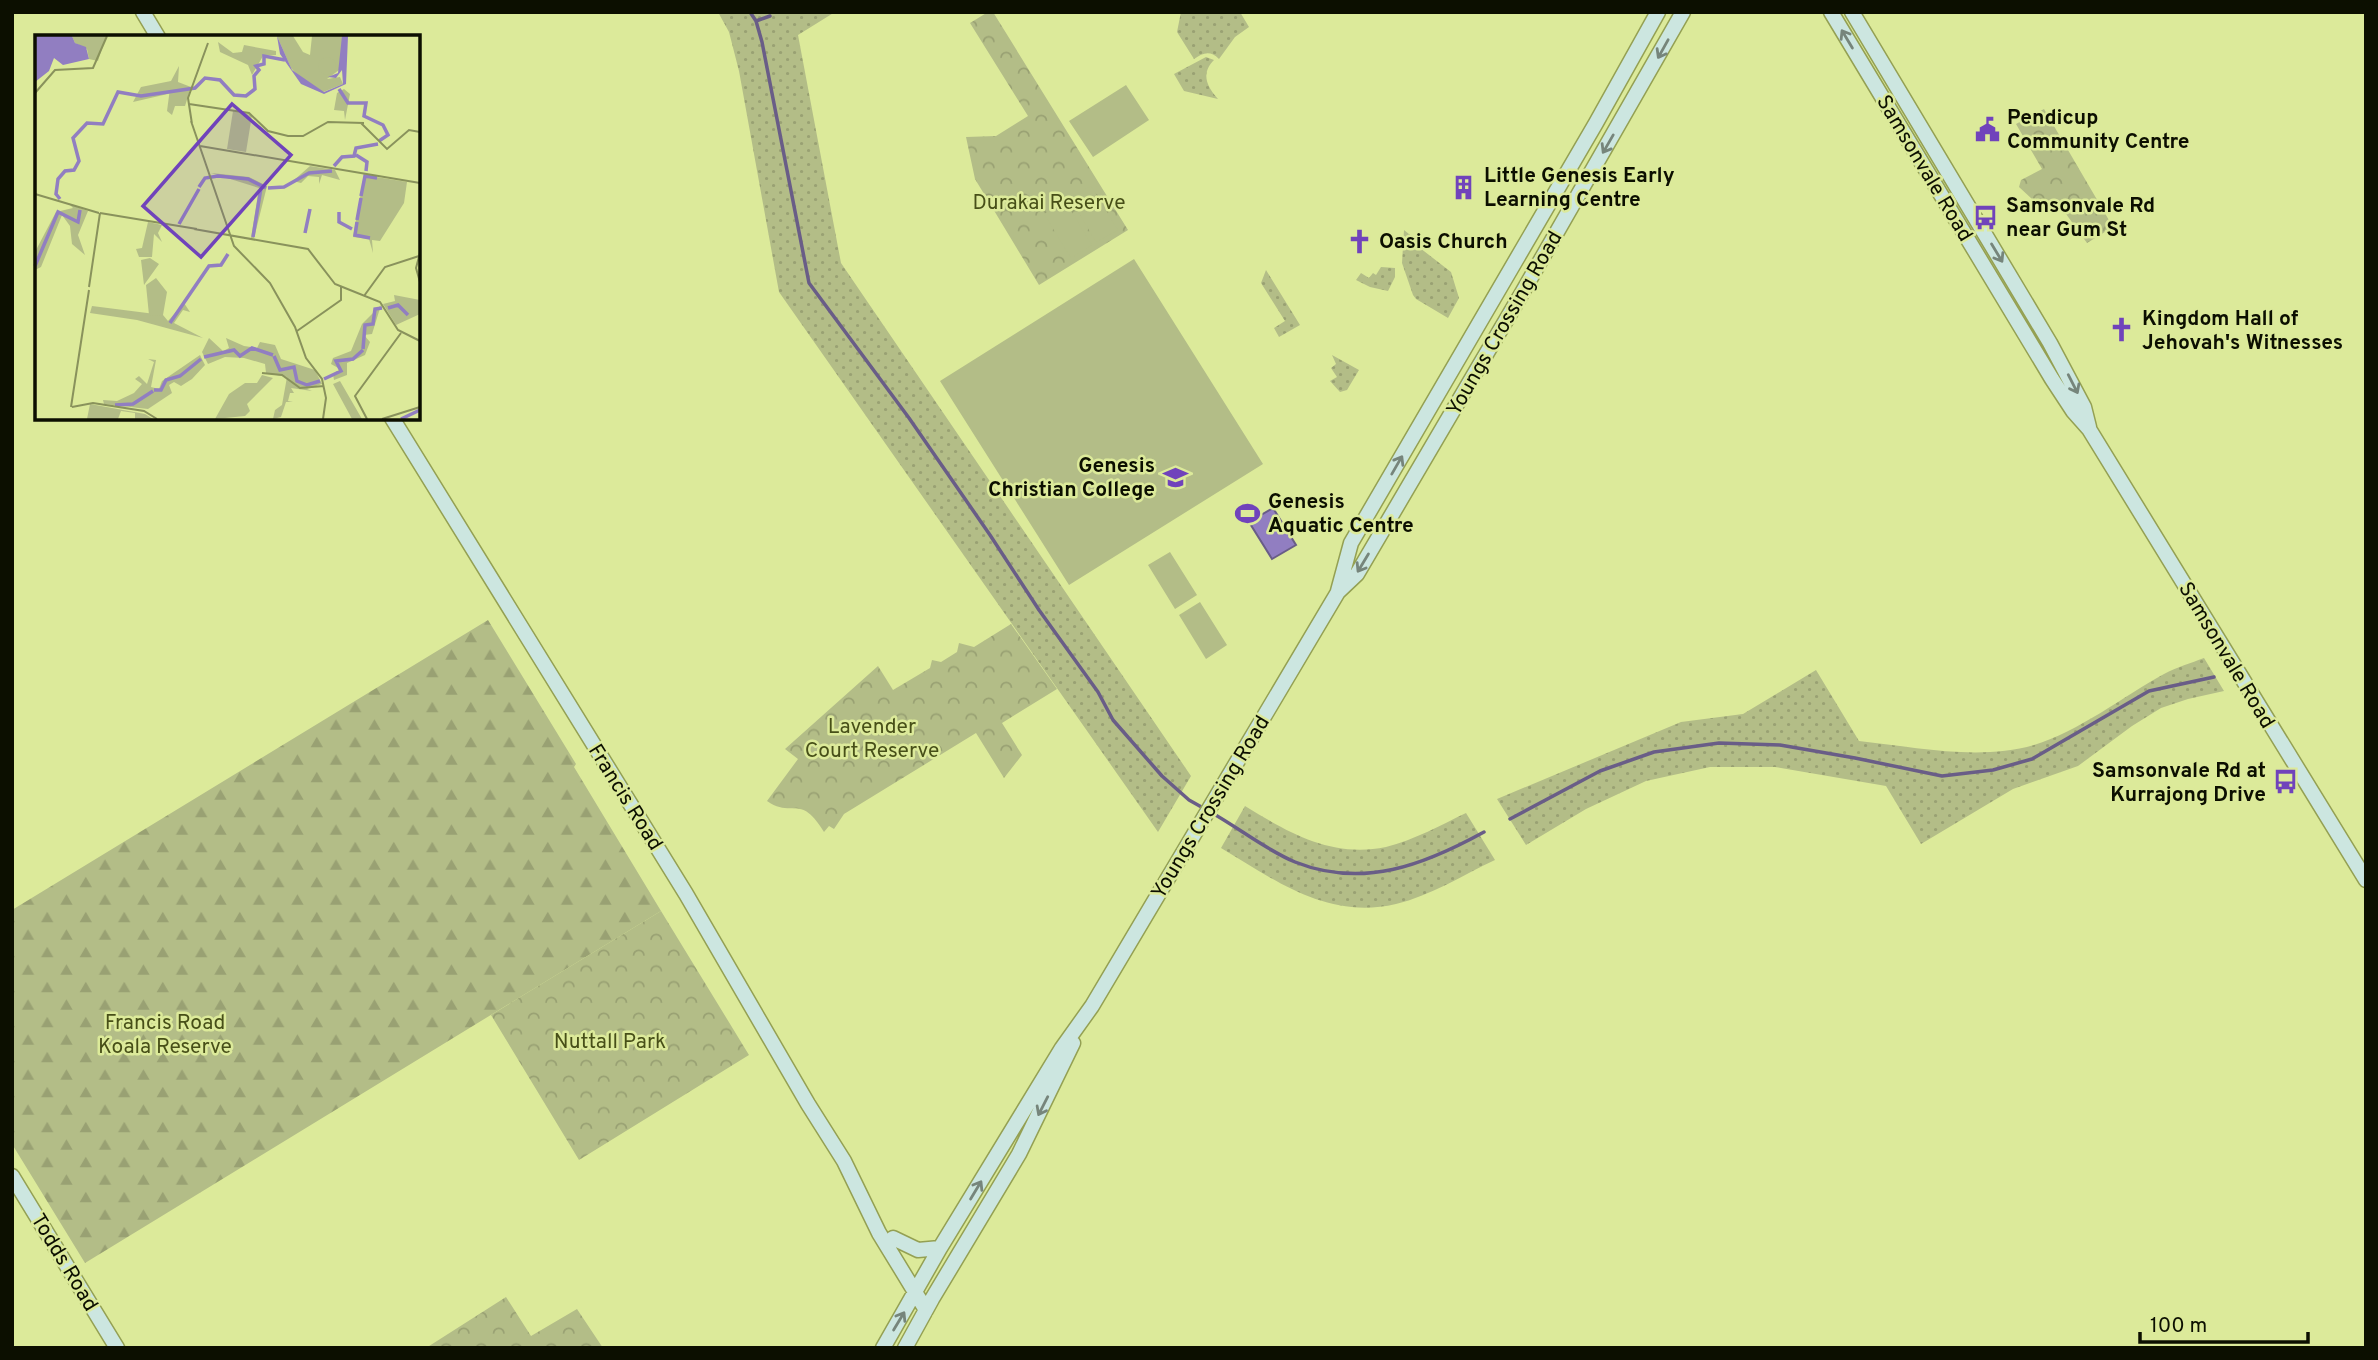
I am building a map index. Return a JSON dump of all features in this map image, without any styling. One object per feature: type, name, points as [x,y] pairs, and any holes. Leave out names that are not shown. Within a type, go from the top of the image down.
[{"type":"main road","points":[[143,12],[158,35]]},
{"type":"main road","name":"Youngs Crossing Road","points":[[1338,592],[1351,543],[1658,12]]},
{"type":"main road","name":"Youngs Crossing Road","points":[[883,1348],[940,1248],[1062,1048],[1082,1022],[1338,592],[1357,574],[1683,12]]},
{"type":"main road","name":"Samsonvale Road","points":[[1831,12],[2052,379],[2073,411],[2089,429],[2366,880]]},
{"type":"main road","name":"Samsonvale Road","points":[[1852,12],[2050,342],[2084,407],[2089,429]]},
{"type":"main road","name":"Francis Road","points":[[392,420],[686,894],[854,1180],[893,1238],[918,1288]]},
{"type":"main road","name":"Youngs Crossing Road","points":[[905,1348],[1019,1154],[1068,1057],[1082,1022]]},
{"type":"main road","name":"Todds Road","points":[[12,1176],[117,1348]]},
{"type":"main road","name":"Francis Road","points":[[854,1180],[863,1203],[929,1304]]},
{"type":"main road","points":[[893,1238],[918,1250],[940,1248]]},
{"type":"green space","points":[[718,12],[835,12],[798,35],[841,263],[1191,776],[1158,832],[779,292],[739,71],[729,32]]},
{"type":"green space","name":"Durakai Reserve","points":[[988,12],[993,12],[1128,230],[1039,285],[975,179],[966,137],[996,136],[1028,116],[970,23]]},
{"type":"green space","points":[[1181,12],[1240,12],[1249,27],[1235,37],[1219,59],[1206,53],[1194,59],[1177,32]]},
{"type":"green space","points":[[1206,57],[1214,60],[1206,75],[1210,89],[1218,99],[1184,91],[1174,74]]},
{"type":"green space","points":[[1126,85],[1149,120],[1093,157],[1069,121]]},
{"type":"green space","points":[[2044,109],[2113,227],[2087,243],[2061,207],[2032,199],[2019,187],[2021,180],[2042,169],[2016,124]]},
{"type":"green space","points":[[1091,186],[1118,230],[1096,242],[1070,198]]},
{"type":"green space","points":[[1065,201],[1092,245],[1071,258],[1044,214]]},
{"type":"green space","points":[[1404,230],[1420,243],[1420,248],[1451,272],[1459,298],[1448,318],[1413,295],[1402,263]]},
{"type":"green space","points":[[1134,259],[1263,464],[1069,585],[940,381]]},
{"type":"green space","points":[[1381,267],[1395,268],[1395,277],[1388,291],[1356,280],[1361,273],[1369,278],[1373,273],[1376,275]]},
{"type":"green space","points":[[1266,270],[1300,325],[1279,337],[1274,328],[1285,321],[1261,283]]},
{"type":"green space","points":[[1332,355],[1359,370],[1347,390],[1340,392],[1330,381],[1337,377],[1331,368],[1336,364]]},
{"type":"green space","points":[[1170,552],[1197,595],[1175,609],[1148,565]]},
{"type":"green space","points":[[1200,602],[1227,645],[1206,659],[1179,615]]},
{"type":"green space","name":"Francis Road Koala Reserve","points":[[488,620],[661,911],[85,1263],[12,1144],[12,910]]},
{"type":"green space","name":"Lavender Court Reserve","points":[[1011,624],[1057,689],[1002,723],[1022,755],[1004,778],[976,733],[844,814],[834,829],[829,826],[824,832],[816,820],[802,809],[783,808],[767,801],[798,759],[785,749],[878,666],[893,690],[930,668],[932,660],[941,662],[957,652],[959,643],[974,647]]},
{"type":"green space","points":[[2204,658],[2224,691],[2161,708],[2078,766],[2013,789],[1921,844],[1886,786],[1775,767],[1710,767],[1646,781],[1586,809],[1526,845],[1497,799],[1681,722],[1743,714],[1816,670],[1859,741],[1947,751],[1991,752],[2034,745],[2067,732],[2164,674]]},
{"type":"green space","points":[[1245,806],[1312,841],[1347,849],[1366,850],[1396,844],[1466,813],[1495,860],[1434,891],[1409,900],[1371,908],[1348,907],[1304,894],[1221,848]]},
{"type":"green space","name":"Nuttall Park","points":[[661,911],[749,1055],[579,1160],[491,1015]]},
{"type":"green space","points":[[506,1297],[531,1336],[577,1309],[603,1348],[426,1348]]},
{"type":"shaded area","points":[[1273,508],[1296,545],[1272,559],[1249,522]]},
{"type":"waterway","points":[[750,12],[756,21],[762,42],[809,283],[909,418],[1098,692],[1113,720],[1162,776],[1189,800],[1205,809]]},
{"type":"waterway","points":[[756,21],[770,16]]},
{"type":"waterway","points":[[1510,819],[1600,771],[1654,752],[1719,743],[1780,745],[1942,776],[1993,770],[2032,759],[2149,691],[2214,677]]},
{"type":"waterway","points":[[1212,813],[1295,862],[1320,870],[1345,873],[1392,870],[1416,863],[1484,832]]},
{"type":"place","name":"Pendicup Community Centre","points":[[1987,129]]},
{"type":"place","name":"Little Genesis Early Learning Centre","points":[[1464,187]]},
{"type":"place","name":"Samsonvale Rd near Gum St","points":[[1986,217]]},
{"type":"place","name":"Oasis Church","points":[[1359,241]]},
{"type":"place","name":"Kingdom Hall of Jehovah's Witnesses","points":[[2122,330]]},
{"type":"place","name":"Genesis Christian College","points":[[1175,477]]},
{"type":"place","name":"Genesis Aquatic Centre","points":[[1248,513]]},
{"type":"place","name":"Samsonvale Rd at Kurrajong Drive","points":[[2286,782]]}]
